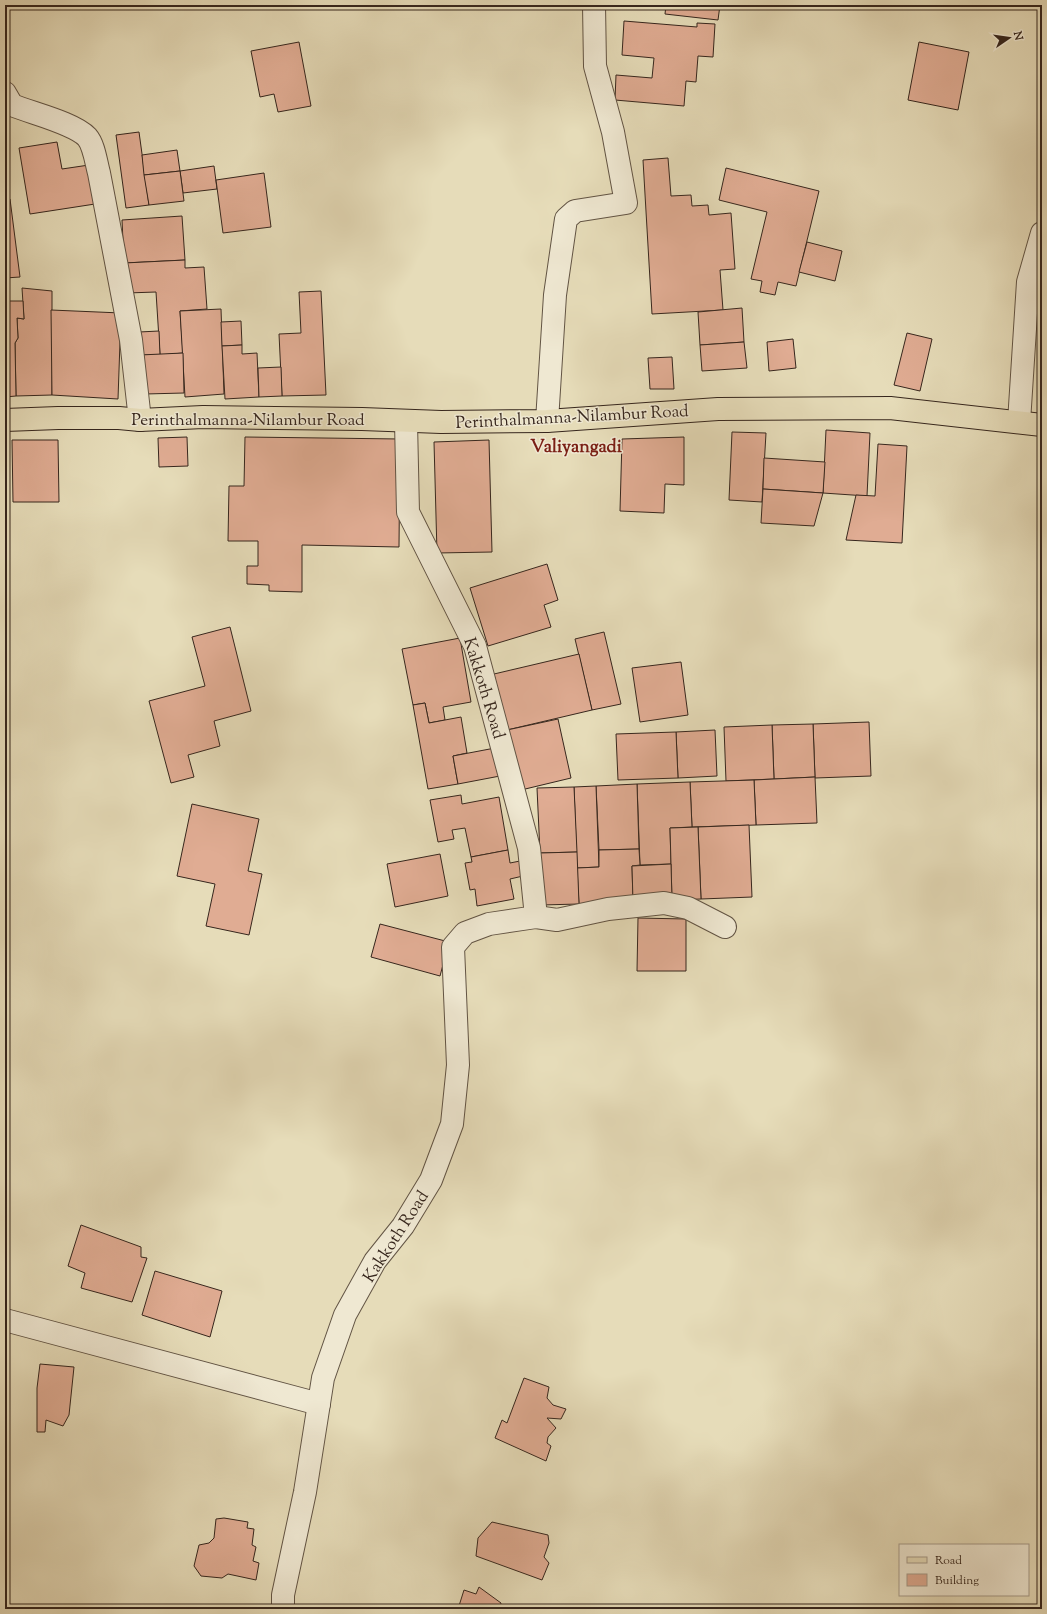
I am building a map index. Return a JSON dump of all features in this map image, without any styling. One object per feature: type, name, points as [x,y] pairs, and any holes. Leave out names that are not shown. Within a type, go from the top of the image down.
[{"type":"main road","name":"Perinthalmanna-Nilambur Road","points":[[5,420],[58,418],[140,420],[203,417],[362,419],[406,422],[547,421],[718,409],[890,408],[1042,424]]},
{"type":"street","points":[[547,421],[555,295],[566,220],[575,211],[626,203],[613,132],[595,66],[594,5]]},
{"type":"street","points":[[5,93],[12,105],[73,127],[87,138],[93,151],[99,173],[131,340],[140,420]]},
{"type":"street","points":[[1019,422],[1028,282],[1042,233]]},
{"type":"street","name":"Kakkoth Road","points":[[406,422],[408,512],[475,646],[529,848],[536,917]]},
{"type":"street","name":"Kakkoth Road","points":[[283,1609],[283,1595],[305,1492],[323,1378],[345,1315],[375,1261],[403,1226],[431,1180],[452,1124],[458,1065],[453,947],[465,933],[490,924],[536,917],[557,920],[608,909],[664,903],[688,908],[725,927]]},
{"type":"street","points":[[5,1320],[319,1404]]},
{"type":"building","points":[[666,5],[720,5],[718,20],[665,14]]},
{"type":"building","points":[[624,21],[697,27],[697,23],[715,24],[713,57],[698,56],[696,82],[686,81],[684,106],[615,100],[616,75],[652,78],[654,58],[622,55]]},
{"type":"building","points":[[299,42],[311,106],[278,112],[274,94],[260,97],[251,51]]},
{"type":"building","points":[[919,42],[969,52],[958,110],[908,100]]},
{"type":"building","points":[[139,132],[149,205],[126,208],[116,135]]},
{"type":"building","points":[[57,142],[62,169],[89,165],[95,204],[30,214],[19,148]]},
{"type":"building","points":[[177,150],[180,171],[144,175],[142,155]]},
{"type":"building","points":[[668,158],[671,196],[691,195],[692,206],[708,205],[709,215],[731,213],[735,269],[720,270],[723,310],[652,314],[643,160]]},
{"type":"building","points":[[214,166],[217,189],[183,193],[180,171]]},
{"type":"building","points":[[726,168],[819,191],[796,286],[778,282],[775,295],[760,292],[762,281],[751,279],[767,212],[719,200]]},
{"type":"building","points":[[180,171],[184,201],[149,205],[144,175]]},
{"type":"building","points":[[264,173],[271,227],[223,233],[216,180]]},
{"type":"building","points":[[5,199],[10,199],[20,277],[5,278]]},
{"type":"building","points":[[182,216],[185,260],[124,263],[122,220]]},
{"type":"building","points":[[807,242],[842,251],[835,281],[799,272]]},
{"type":"building","points":[[185,260],[185,268],[204,267],[207,309],[180,311],[183,353],[160,355],[156,292],[127,293],[124,263]]},
{"type":"building","points":[[22,288],[52,291],[52,395],[16,396],[15,343],[18,338],[17,318],[24,319]]},
{"type":"building","points":[[321,291],[326,395],[282,396],[279,334],[301,333],[299,292]]},
{"type":"building","points":[[5,301],[23,301],[24,319],[17,318],[18,338],[15,343],[16,396],[5,397]]},
{"type":"building","points":[[742,308],[744,342],[700,345],[698,312]]},
{"type":"building","points":[[221,309],[224,394],[185,397],[180,311]]},
{"type":"building","points":[[51,310],[121,313],[118,399],[52,395]]},
{"type":"building","points":[[241,321],[242,345],[222,346],[221,322]]},
{"type":"building","points":[[159,331],[160,355],[140,355],[139,332]]},
{"type":"building","points":[[907,333],[932,339],[920,391],[894,385]]},
{"type":"building","points":[[793,339],[796,368],[769,371],[767,342]]},
{"type":"building","points":[[744,342],[747,368],[702,371],[700,345]]},
{"type":"building","points":[[242,345],[242,354],[257,353],[259,397],[225,399],[222,346]]},
{"type":"building","points":[[183,353],[184,393],[145,394],[140,355]]},
{"type":"building","points":[[672,357],[674,389],[650,389],[648,358]]},
{"type":"building","points":[[281,367],[282,396],[259,397],[258,368]]},
{"type":"building","points":[[826,430],[870,433],[867,496],[823,493]]},
{"type":"building","points":[[732,432],[766,433],[762,502],[729,500]]},
{"type":"building","points":[[187,437],[188,466],[159,467],[158,438]]},
{"type":"building","points":[[245,437],[400,439],[399,547],[302,545],[302,592],[269,591],[269,585],[247,584],[247,566],[258,566],[258,541],[228,541],[229,486],[244,486]]},
{"type":"building","points":[[684,437],[684,485],[665,484],[664,513],[620,511],[622,439]]},
{"type":"building","points":[[12,440],[58,440],[59,502],[13,502]]},
{"type":"building","points":[[489,440],[492,552],[437,553],[434,442]]},
{"type":"building","points":[[878,444],[907,446],[902,543],[846,540],[856,495],[875,496]]},
{"type":"building","points":[[764,458],[825,462],[823,493],[763,489]]},
{"type":"building","points":[[763,489],[823,493],[814,526],[761,523]]},
{"type":"building","points":[[547,564],[558,600],[544,605],[551,627],[488,646],[470,588]]},
{"type":"building","points":[[230,627],[251,711],[214,721],[220,746],[188,755],[194,777],[171,783],[149,701],[205,686],[192,637]]},
{"type":"building","points":[[604,632],[621,704],[592,710],[575,639]]},
{"type":"building","points":[[460,638],[471,702],[443,707],[445,720],[429,723],[425,703],[413,705],[402,649]]},
{"type":"building","points":[[579,654],[592,710],[507,730],[494,674]]},
{"type":"building","points":[[681,662],[688,715],[640,722],[632,668]]},
{"type":"building","points":[[425,703],[429,723],[461,717],[467,753],[453,756],[458,784],[428,789],[413,705]]},
{"type":"building","points":[[558,719],[571,778],[521,790],[507,730]]},
{"type":"building","points":[[869,722],[871,776],[815,778],[813,724]]},
{"type":"building","points":[[813,724],[815,777],[774,779],[772,725]]},
{"type":"building","points":[[772,725],[774,779],[726,781],[724,727]]},
{"type":"building","points":[[715,730],[717,776],[678,778],[676,732]]},
{"type":"building","points":[[676,732],[678,778],[618,780],[616,734]]},
{"type":"building","points":[[495,748],[500,776],[458,784],[453,756]]},
{"type":"building","points":[[815,777],[817,823],[756,825],[754,780]]},
{"type":"building","points":[[754,780],[756,825],[692,827],[690,782]]},
{"type":"building","points":[[690,782],[692,827],[670,828],[671,864],[640,865],[637,784]]},
{"type":"building","points":[[637,784],[639,849],[599,850],[596,786]]},
{"type":"building","points":[[596,786],[599,867],[577,868],[574,787]]},
{"type":"building","points":[[574,787],[577,852],[540,853],[537,788]]},
{"type":"building","points":[[461,795],[462,804],[499,797],[508,850],[471,857],[465,828],[452,830],[454,839],[438,842],[430,800]]},
{"type":"building","points":[[192,804],[259,819],[248,871],[262,874],[249,935],[206,926],[215,884],[177,876]]},
{"type":"building","points":[[749,825],[752,897],[701,899],[698,827]]},
{"type":"building","points":[[698,827],[701,899],[672,900],[670,828]]},
{"type":"building","points":[[639,849],[640,865],[632,866],[633,902],[579,904],[577,868],[599,867],[599,850]]},
{"type":"building","points":[[508,850],[510,863],[520,861],[523,876],[510,879],[514,899],[477,906],[475,889],[470,890],[465,863],[472,862],[471,857]]},
{"type":"building","points":[[577,852],[579,904],[541,905],[540,853]]},
{"type":"building","points":[[440,854],[448,896],[395,907],[387,864]]},
{"type":"building","points":[[671,864],[672,900],[633,902],[632,866]]},
{"type":"building","points":[[638,918],[686,919],[686,971],[637,971]]},
{"type":"building","points":[[380,924],[449,942],[440,976],[371,957]]},
{"type":"building","points":[[81,1225],[141,1247],[141,1257],[147,1258],[132,1302],[81,1288],[85,1273],[68,1266]]},
{"type":"building","points":[[155,1271],[222,1291],[210,1337],[142,1315]]},
{"type":"building","points":[[40,1364],[74,1367],[69,1415],[63,1426],[46,1420],[45,1432],[37,1432],[37,1388]]},
{"type":"building","points":[[524,1378],[549,1387],[547,1398],[553,1405],[566,1409],[561,1419],[547,1418],[556,1428],[548,1437],[547,1443],[551,1446],[546,1461],[495,1438],[502,1420],[507,1423]]},
{"type":"building","points":[[224,1518],[248,1522],[247,1528],[254,1529],[252,1545],[256,1547],[253,1561],[259,1563],[256,1580],[228,1574],[222,1578],[201,1576],[194,1566],[199,1545],[209,1543],[214,1538],[216,1519]]},
{"type":"building","points":[[492,1522],[548,1535],[549,1543],[544,1557],[549,1563],[542,1580],[476,1556],[478,1538]]},
{"type":"building","points":[[479,1587],[501,1603],[500,1609],[458,1609],[464,1590],[476,1594]]},
{"type":"district","name":"Valiyangadi","points":[[576,446]]}]
